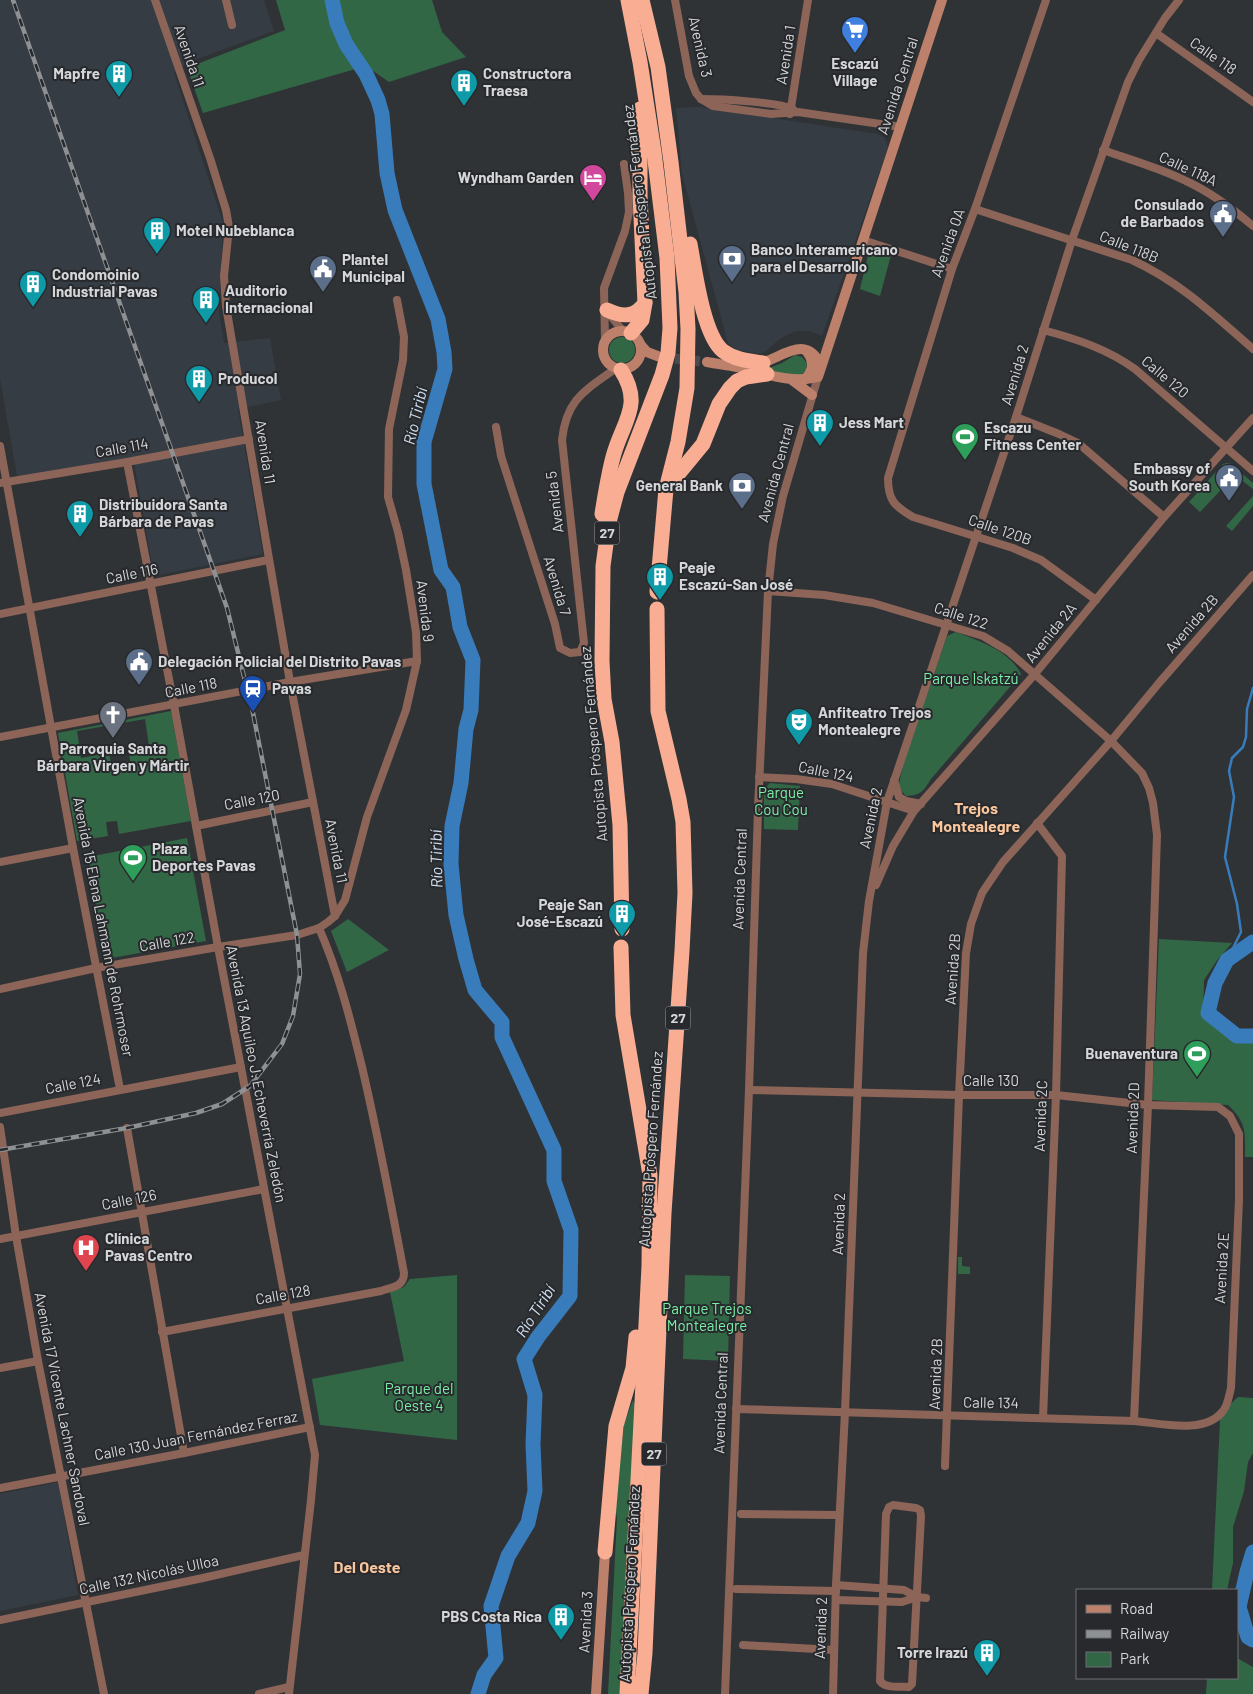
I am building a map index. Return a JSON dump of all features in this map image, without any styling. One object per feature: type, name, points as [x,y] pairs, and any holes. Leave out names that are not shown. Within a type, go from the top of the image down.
[{"type":"highway","name":"Autopista Próspero Fernández","points":[[622,929],[620,825],[612,742],[604,699],[602,661],[603,566],[608,522],[617,492],[662,376],[668,352],[670,328],[667,258],[654,152],[628,0]]},
{"type":"highway","points":[[642,0],[658,67]]},
{"type":"highway","points":[[648,0],[671,162],[686,292],[688,363],[687,388],[678,442],[666,489],[657,592]]},
{"type":"highway","points":[[632,336],[642,320],[646,303],[640,196],[640,62]]},
{"type":"highway","points":[[671,162],[702,303],[712,335],[723,350],[734,357],[765,369]]},
{"type":"highway","points":[[605,307],[622,316],[636,313],[646,303]]},
{"type":"highway","points":[[603,566],[602,515],[606,485],[613,455],[631,406],[630,386],[618,369]]},
{"type":"highway","points":[[666,489],[703,444],[720,404],[730,388],[737,381],[765,369]]},
{"type":"highway","name":"Autopista Próspero Fernández","points":[[641,1694],[645,1653],[664,1213],[685,893],[680,806],[658,711],[657,609]]},
{"type":"highway","name":"Autopista Próspero Fernández","points":[[621,947],[623,1015],[650,1174],[649,1266],[627,1694]]},
{"type":"highway","points":[[605,1552],[616,1426],[633,1368],[638,1323],[649,1266]]},
{"type":"highway","points":[[645,1653],[649,1694]]},
{"type":"street","name":"Avenida 11","points":[[155,0],[226,210],[229,227],[224,290],[268,560],[335,916]]},
{"type":"street","points":[[226,0],[232,24]]},
{"type":"street","name":"Avenida 3","points":[[675,0],[689,76],[696,93],[701,99],[714,99],[793,111]]},
{"type":"street","name":"Avenida 1","points":[[793,111],[808,0]]},
{"type":"street","name":"Avenida Central","points":[[725,1694],[760,777],[768,591],[773,544],[783,496],[821,366],[830,344],[942,0]]},
{"type":"street","name":"Avenida 0A","points":[[890,498],[888,478],[952,269],[975,209],[1046,0]]},
{"type":"street","name":"Avenida 2","points":[[833,1694],[863,953],[887,802],[1016,418],[1072,240],[1128,82],[1139,60],[1179,0]]},
{"type":"street","name":"Calle 118","points":[[1156,33],[1253,102]]},
{"type":"street","points":[[793,111],[901,127]]},
{"type":"street","name":"Calle 118A","points":[[1104,150],[1186,181],[1219,200],[1253,226]]},
{"type":"street","points":[[624,164],[629,212],[625,231],[604,288],[606,321],[605,340],[602,349],[604,359],[618,369],[630,368],[636,363],[641,354],[632,336]]},
{"type":"street","name":"Calle 118B","points":[[975,209],[1132,260],[1167,278],[1209,310],[1253,349]]},
{"type":"street","points":[[864,240],[952,269]]},
{"type":"street","name":"Avenida 9","points":[[335,916],[345,900],[367,817],[406,710],[417,661],[416,632],[406,570],[388,497],[389,429],[403,360],[404,337],[397,300]]},
{"type":"street","points":[[605,307],[647,352],[658,357],[636,363]]},
{"type":"street","name":"Calle 120","points":[[1043,330],[1077,340],[1119,358],[1135,369],[1253,471]]},
{"type":"street","points":[[605,340],[611,334],[632,336]]},
{"type":"street","points":[[765,369],[792,349],[818,350],[830,344]]},
{"type":"street","points":[[806,350],[816,356],[821,366]]},
{"type":"street","points":[[804,380],[809,375],[812,362],[806,350]]},
{"type":"street","points":[[707,362],[735,367],[765,369],[791,379],[812,395]]},
{"type":"street","name":"Avenida 5","points":[[580,652],[584,643],[562,440],[563,427],[569,410],[578,396],[618,369]]},
{"type":"street","points":[[791,379],[818,378]]},
{"type":"street","points":[[1016,418],[1060,434],[1078,443],[1164,517]]},
{"type":"street","name":"Avenida 2A","points":[[870,901],[893,846],[914,811],[1034,675],[1164,517],[1253,418]]},
{"type":"street","name":"Avenida 7","points":[[496,427],[501,456],[540,577],[560,648],[570,653],[580,652]]},
{"type":"street","name":"Calle 114","points":[[4,483],[249,439]]},
{"type":"street","name":"Avenida 15 Elena Lahmann de Rohrmoser","points":[[0,446],[4,483],[30,608],[73,848],[120,1089]]},
{"type":"street","name":"Avenida 13 Aquileo J. Echeverría Zeledón","points":[[128,462],[315,1455],[312,1500],[289,1691]]},
{"type":"street","name":"Calle 120B","points":[[890,498],[898,508],[913,517],[1013,548],[1041,560],[1096,600]]},
{"type":"street","name":"Calle 116","points":[[0,614],[268,560]]},
{"type":"street","name":"Avenida 2B","points":[[945,1466],[959,1095],[966,953],[970,924],[982,893],[1003,862],[1112,741],[1159,683],[1253,575]]},
{"type":"street","name":"Calle 122","points":[[768,591],[824,595],[873,604],[983,636],[1008,651],[1112,741]]},
{"type":"street","name":"Calle 118","points":[[0,738],[290,682],[417,661]]},
{"type":"street","name":"Avenida 2D","points":[[1112,741],[1142,773],[1149,788],[1158,835],[1134,1421]]},
{"type":"street","name":"Calle 124","points":[[760,777],[832,784],[914,811]]},
{"type":"street","points":[[894,780],[899,797],[906,801],[921,804]]},
{"type":"street","name":"Calle 120","points":[[196,826],[313,802]]},
{"type":"street","name":"Avenida 2C","points":[[1037,823],[1062,856],[1056,1095],[1043,1418]]},
{"type":"street","points":[[0,862],[73,848]]},
{"type":"street","name":"Calle 122","points":[[0,989],[96,968],[296,935],[319,928],[335,916]]},
{"type":"street","name":"Calle 128","points":[[162,1332],[381,1290],[398,1286],[404,1278],[380,1145],[350,1013],[339,976],[319,928]]},
{"type":"street","name":"Calle 124","points":[[0,1113],[241,1067]]},
{"type":"street","name":"Calle 130","points":[[748,1090],[959,1095],[1056,1095],[1148,1105],[1218,1107],[1230,1116]]},
{"type":"street","name":"Avenida 2E","points":[[1215,1419],[1225,1409],[1231,1388],[1239,1199],[1239,1134],[1230,1116]]},
{"type":"street","name":"Avenida 17 Vicente Lachner Sandoval","points":[[0,1127],[16,1236],[38,1361],[104,1694]]},
{"type":"street","points":[[127,1128],[184,1454]]},
{"type":"street","name":"Calle 126","points":[[0,1239],[264,1189]]},
{"type":"street","points":[[0,1368],[38,1361]]},
{"type":"street","name":"Calle 134","points":[[736,1410],[1134,1421],[1193,1426],[1208,1423],[1215,1419]]},
{"type":"street","name":"Calle 130 Juan Fernández Ferraz","points":[[0,1488],[61,1475],[184,1454],[310,1427]]},
{"type":"street","points":[[893,1505],[916,1508],[920,1510],[921,1516],[912,1684],[909,1687],[887,1686],[880,1680],[884,1587],[886,1514],[889,1507],[893,1505]]},
{"type":"street","points":[[741,1514],[839,1515]]},
{"type":"street","name":"Avenida 3","points":[[596,1694],[605,1552]]},
{"type":"street","name":"Calle 132 Nicolás Ulloa","points":[[0,1620],[204,1578],[304,1555]]},
{"type":"street","points":[[736,1589],[836,1592],[884,1587],[904,1590],[917,1597],[926,1598]]},
{"type":"street","points":[[836,1592],[883,1601],[902,1602],[917,1597]]},
{"type":"street","points":[[743,1645],[834,1650]]},
{"type":"street","points":[[259,1694],[289,1691]]},
{"type":"shaded area","points":[[0,0],[264,0],[274,31],[189,62],[174,73],[223,223],[219,311],[224,343],[270,338],[281,400],[238,409],[263,554],[154,576],[133,457],[18,481],[0,379]]},
{"type":"shaded area","points":[[700,107],[878,134],[885,138],[888,148],[822,336],[809,331],[796,331],[781,338],[760,354],[737,350],[728,343],[682,174],[676,108]]},
{"type":"shaded area","points":[[58,1482],[78,1595],[0,1611],[0,1494]]},
{"type":"green space","points":[[276,0],[432,0],[442,32],[466,57],[389,82],[366,66],[203,113],[187,68],[285,30]]},
{"type":"green space","points":[[869,251],[891,255],[880,296],[860,289]]},
{"type":"green space","points":[[622,337],[631,341],[635,350],[631,359],[622,363],[613,359],[609,350],[613,341]]},
{"type":"green space","points":[[795,355],[802,357],[807,363],[806,370],[801,375],[797,376],[764,370],[782,363]]},
{"type":"green space","points":[[1223,464],[1231,464],[1253,483],[1253,489],[1235,475],[1200,512],[1189,502]]},
{"type":"green space","points":[[1253,496],[1253,506],[1232,531],[1226,526]]},
{"type":"green space","name":"Parque Iskatzú","points":[[956,632],[993,647],[1009,659],[1021,674],[931,779],[924,790],[915,795],[906,796],[898,787],[904,762],[947,636]]},
{"type":"green space","points":[[171,711],[191,821],[119,834],[117,821],[106,822],[108,836],[77,841],[58,733]],"holes":[[[145,719],[149,746],[129,750],[130,761],[111,764],[109,753],[81,758],[77,731]]]},
{"type":"green space","name":"Parque Cou Cou","points":[[770,783],[800,786],[798,830],[764,829],[764,793],[765,788]]},
{"type":"green space","name":"Plaza Deportes Pavas","points":[[187,838],[206,941],[106,959],[88,857]]},
{"type":"green space","points":[[348,919],[389,950],[347,972],[331,931]]},
{"type":"green space","points":[[1159,939],[1232,943],[1218,959],[1204,980],[1203,1016],[1229,1036],[1253,1041],[1253,1157],[1245,1157],[1244,1128],[1239,1117],[1228,1105],[1152,1100]]},
{"type":"green space","points":[[958,1257],[962,1257],[962,1266],[970,1267],[970,1274],[958,1274]]},
{"type":"green space","name":"Parque del Oeste 4","points":[[457,1275],[457,1440],[320,1425],[312,1379],[404,1361],[390,1292],[404,1287],[410,1279]]},
{"type":"green space","name":"Parque Trejos Montealegre","points":[[685,1275],[730,1276],[728,1361],[683,1359]]},
{"type":"green space","points":[[1238,1397],[1253,1398],[1253,1453],[1248,1462],[1244,1491],[1233,1527],[1233,1563],[1227,1589],[1212,1589],[1220,1420],[1225,1409]]},
{"type":"green space","points":[[633,1400],[635,1405],[623,1694],[608,1694],[617,1518],[615,1506],[624,1424]]},
{"type":"green space","points":[[1238,1659],[1253,1667],[1253,1694],[1206,1694],[1207,1679],[1238,1679]]},
{"type":"waterway","name":"Río Tiribí","points":[[332,0],[337,23],[346,44],[366,74],[378,100],[382,114],[387,173],[395,210],[438,319],[444,352],[445,369],[424,442],[424,484],[441,570],[453,587],[460,627],[473,660],[471,710],[466,729],[461,783],[452,826],[451,864],[456,915],[475,990],[502,1022],[502,1037],[554,1150],[554,1181],[571,1230],[570,1296],[538,1337],[524,1359],[535,1395],[533,1444],[535,1491],[528,1523],[508,1556],[491,1606],[496,1658],[484,1675],[478,1694]]},
{"type":"waterway","points":[[1227,960],[1241,932],[1237,904],[1225,857],[1234,797],[1229,771],[1232,758],[1243,747],[1246,737],[1247,709],[1253,688]]},
{"type":"waterway","points":[[1253,942],[1227,960],[1215,983],[1208,1013],[1237,1036],[1253,1036]]},
{"type":"waterway","points":[[1253,1552],[1239,1607],[1248,1637],[1253,1640]]},
{"type":"tunnel","points":[[660,357],[707,362]]},
{"type":"railway","points":[[0,1150],[127,1128],[196,1113],[222,1104],[250,1086],[282,1044],[293,1016],[300,974],[297,935],[253,713],[227,608],[13,0]]},
{"type":"place","name":"Escazú Village","points":[[855,54]]},
{"type":"place","name":"Mapfre","points":[[119,98]]},
{"type":"place","name":"Constructora Traesa","points":[[464,107]]},
{"type":"place","name":"Wyndham Garden","points":[[593,202]]},
{"type":"place","name":"Consulado de Barbados","points":[[1223,238]]},
{"type":"place","name":"Motel Nubeblanca","points":[[157,255]]},
{"type":"place","name":"Banco Interamericano para el Desarrollo","points":[[732,283]]},
{"type":"place","name":"Plantel Municipal","points":[[323,293]]},
{"type":"place","name":"Condomoinio Industrial Pavas","points":[[33,308]]},
{"type":"place","name":"Auditorio Internacional","points":[[206,324]]},
{"type":"place","name":"Producol","points":[[199,403]]},
{"type":"place","name":"Jess Mart","points":[[820,447]]},
{"type":"place","name":"Escazu Fitness Center","points":[[965,461]]},
{"type":"place","name":"Embassy of South Korea","points":[[1229,502]]},
{"type":"place","name":"General Bank","points":[[742,510]]},
{"type":"place","name":"Distribuidora Santa Bárbara de Pavas","points":[[80,538]]},
{"type":"place","name":"Peaje Escazú-San José","points":[[660,601]]},
{"type":"place","name":"Delegación Policial del Distrito Pavas","points":[[139,686]]},
{"type":"place","name":"Pavas","points":[[253,713]]},
{"type":"place","name":"Parroquia Santa Bárbara Virgen y Mártir","points":[[113,739]]},
{"type":"place","name":"Anfiteatro Trejos Montealegre","points":[[799,746]]},
{"type":"place","name":"Plaza Deportes Pavas","points":[[133,882]]},
{"type":"place","name":"Peaje San José-Escazú","points":[[622,938]]},
{"type":"place","name":"Buenaventura","points":[[1197,1078]]},
{"type":"place","name":"Clínica Pavas Centro","points":[[86,1272]]},
{"type":"place","name":"PBS Costa Rica","points":[[561,1641]]},
{"type":"place","name":"Torre Irazú","points":[[987,1677]]},
{"type":"district","name":"Trejos Montealegre","points":[[976,817]]},
{"type":"district","name":"Del Oeste","points":[[367,1567]]}]
